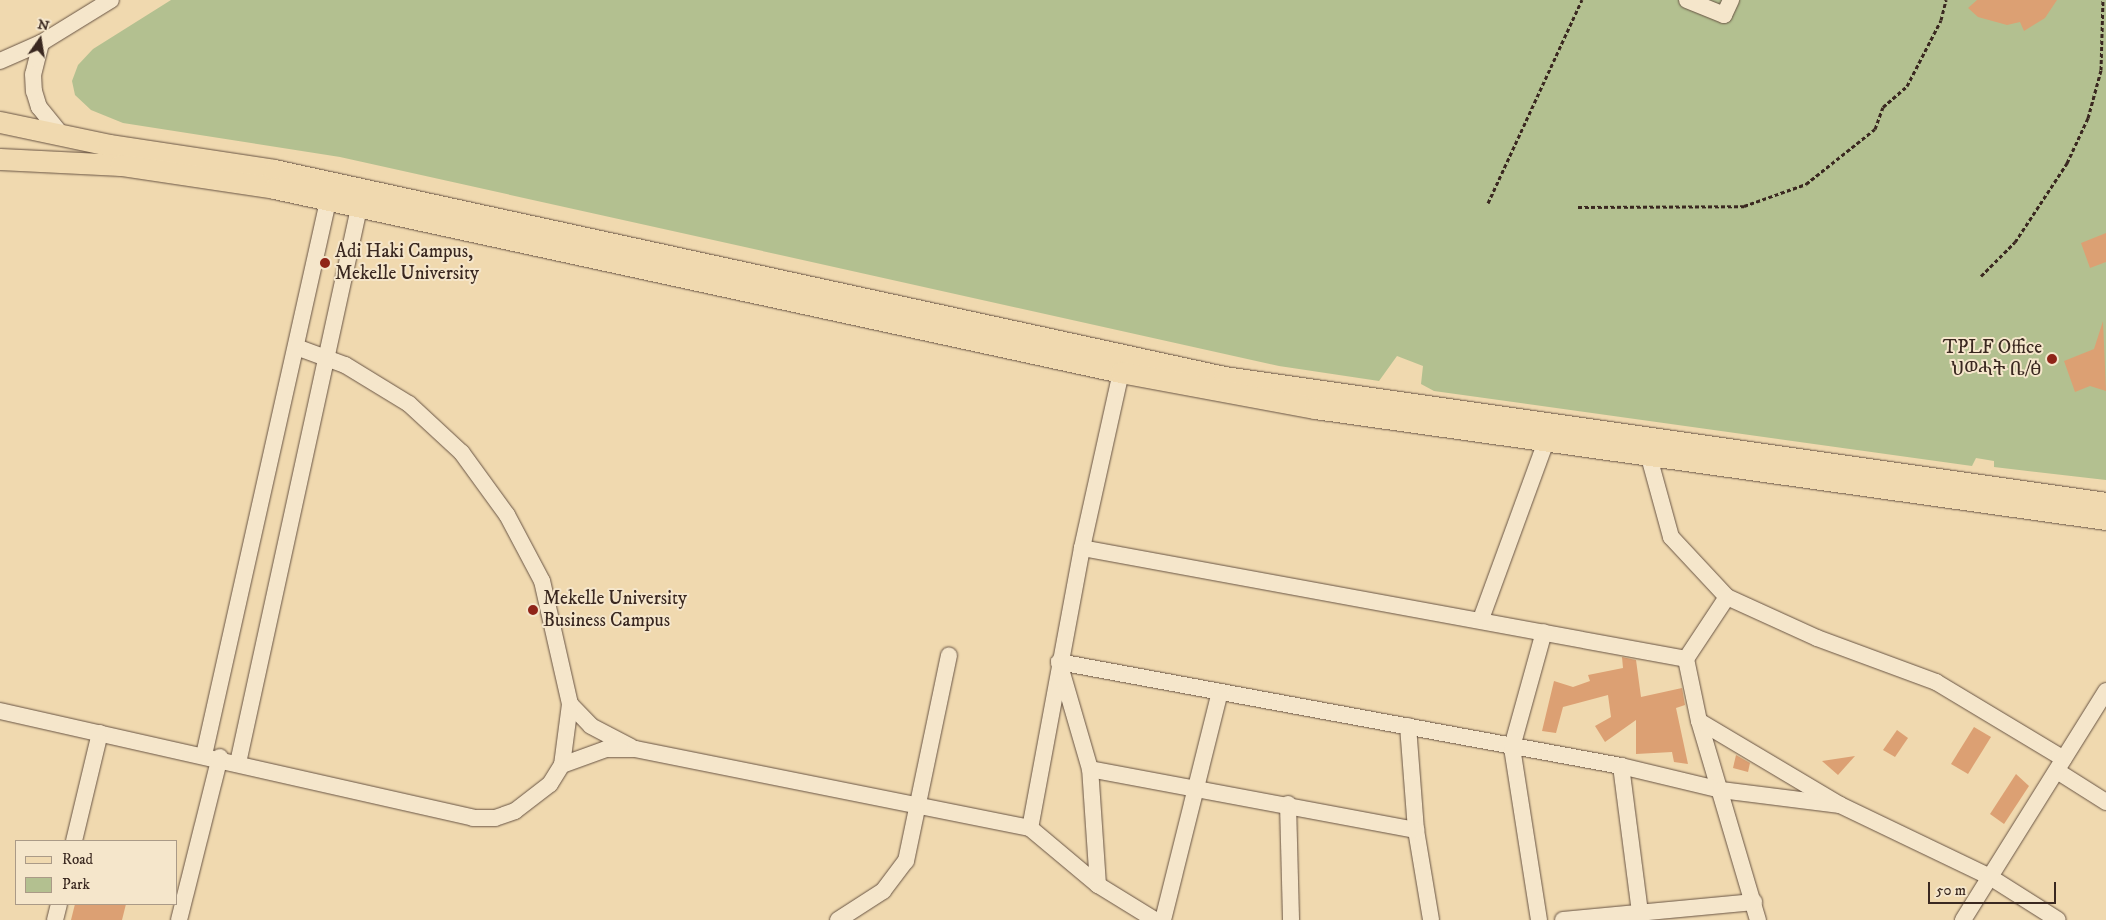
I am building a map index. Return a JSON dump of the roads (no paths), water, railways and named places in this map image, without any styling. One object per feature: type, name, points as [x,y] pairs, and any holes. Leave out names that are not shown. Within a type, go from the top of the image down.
[{"type":"main road","points":[[0,122],[59,132],[109,145],[274,170],[1224,376],[2106,503]]},
{"type":"main road","points":[[0,159],[121,165],[328,201],[1121,372],[1545,444],[2106,520]]},
{"type":"street","points":[[0,61],[41,43],[111,0]]},
{"type":"street","points":[[1687,0],[1724,15],[1731,0]]},
{"type":"street","points":[[41,43],[33,74],[34,91],[39,107],[59,132]]},
{"type":"street","points":[[179,920],[296,347],[328,201]]},
{"type":"street","points":[[238,763],[359,208]]},
{"type":"street","points":[[0,710],[212,756],[473,818],[495,818],[516,811],[550,784],[562,765],[570,704],[542,581],[485,483],[462,453],[410,404],[382,384],[326,356],[296,347]]},
{"type":"street","points":[[1030,828],[1059,662],[1121,372]]},
{"type":"street","points":[[1481,619],[1545,444]]},
{"type":"street","points":[[1649,457],[1671,537],[1727,596],[1817,638],[1936,682],[2061,765],[2106,802]]},
{"type":"street","points":[[1082,548],[1481,619],[1686,659]]},
{"type":"street","points":[[1727,596],[1686,659],[1699,721],[1758,920]]},
{"type":"street","points":[[1539,920],[1512,747],[1544,632]]},
{"type":"street","points":[[838,920],[883,891],[895,878],[906,861],[949,655]]},
{"type":"street","points":[[1059,662],[1621,766],[1721,790],[1840,805]]},
{"type":"street","points":[[1059,662],[1090,768],[1098,885]]},
{"type":"street","points":[[1963,920],[2106,691]]},
{"type":"street","points":[[1163,920],[1198,787],[1220,692]]},
{"type":"street","points":[[570,704],[591,726],[635,749]]},
{"type":"street","points":[[1699,721],[1840,805],[1990,877],[2058,920]]},
{"type":"street","points":[[1408,726],[1416,830],[1430,920]]},
{"type":"street","points":[[74,840],[100,733]]},
{"type":"street","points":[[562,765],[606,749],[635,749],[1030,828],[1098,885],[1155,920]]},
{"type":"street","points":[[1621,766],[1640,913]]},
{"type":"street","points":[[1090,768],[1288,804],[1416,830]]},
{"type":"street","points":[[1288,804],[1291,920]]},
{"type":"street","points":[[1563,920],[1754,902]]},
{"type":"street","points":[[55,920],[59,905]]},
{"type":"place","name":"Adi Haki Campus, Mekelle University","points":[[325,263]]},
{"type":"place","name":"TPLF Office ህወሓት ቤ/ፅ","points":[[2052,359]]},
{"type":"place","name":"Mekelle University Business Campus","points":[[533,610]]}]
